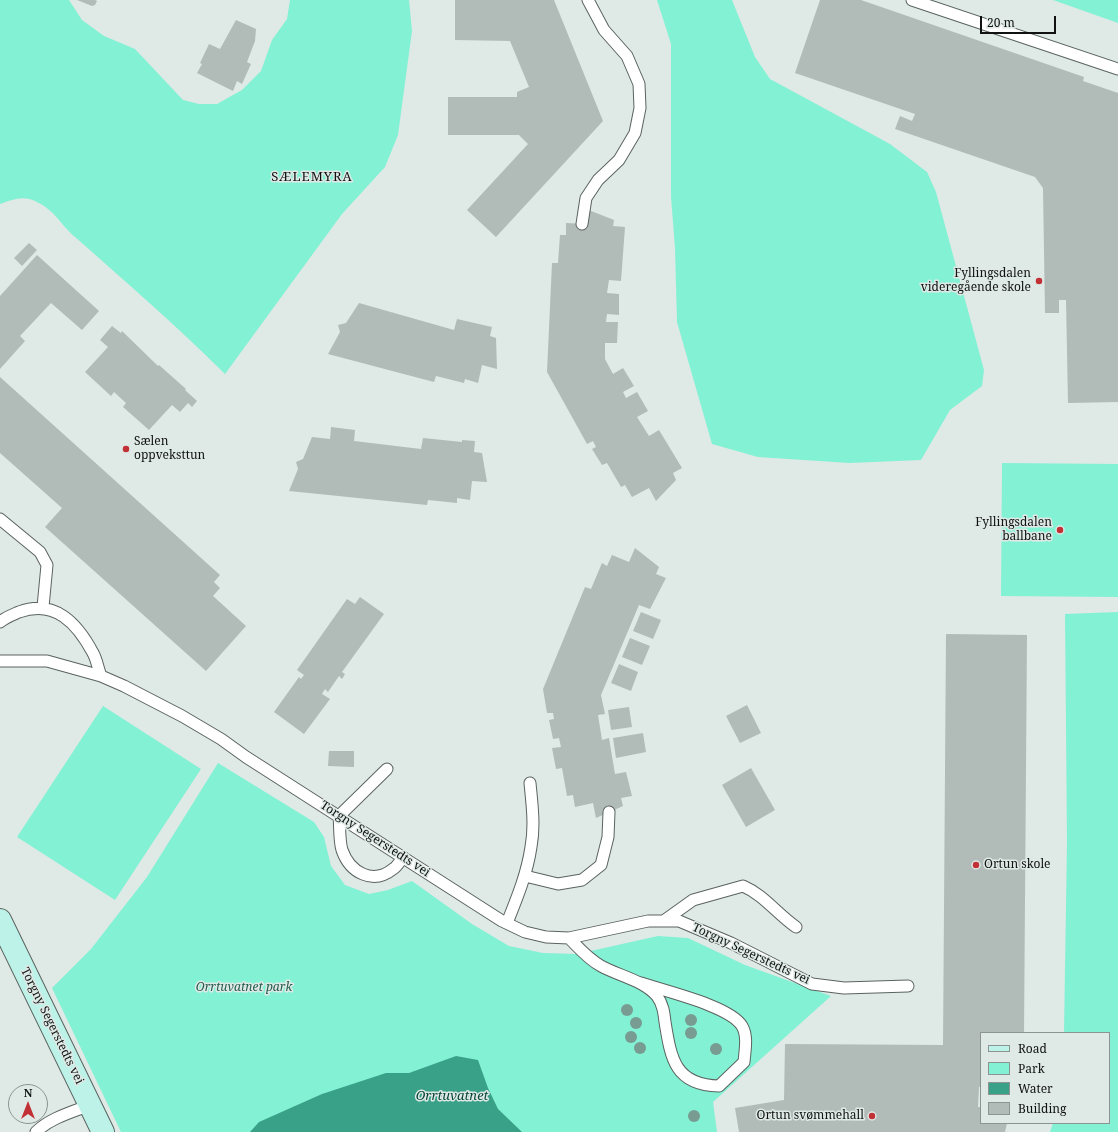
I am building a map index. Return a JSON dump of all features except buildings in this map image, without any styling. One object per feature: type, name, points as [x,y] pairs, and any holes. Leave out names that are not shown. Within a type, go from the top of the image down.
[{"type":"main road","name":"Torgny Segerstedts vei","points":[[0,920],[103,1132]]},
{"type":"lane","points":[[582,224],[586,198],[598,180],[619,160],[635,133],[640,108],[639,84],[627,56],[604,30],[588,0]]},
{"type":"lane","points":[[912,0],[1118,69]]},
{"type":"lane","points":[[0,519],[40,552],[44,558],[47,565],[43,607]]},
{"type":"lane","points":[[0,622],[6,617],[27,610],[43,607],[57,612],[78,630],[94,654],[101,676]]},
{"type":"lane","name":"Torgny Segerstedts vei","points":[[0,661],[47,661],[101,676],[124,686],[182,716],[507,923],[525,932],[546,937],[569,938],[630,924],[665,920],[679,921],[701,929],[812,984],[844,988],[908,986]]},
{"type":"lane","points":[[387,769],[339,816],[342,849],[348,864],[360,874],[380,877],[394,869],[403,857]]},
{"type":"lane","points":[[507,923],[525,876],[532,846],[533,814],[530,783]]},
{"type":"lane","points":[[525,876],[558,884],[582,880],[601,865],[608,837],[609,812]]},
{"type":"lane","name":"Torgny Segerstedts vei","points":[[665,920],[693,900],[743,886],[762,897],[785,919],[796,927]]},
{"type":"lane","points":[[569,938],[589,959],[601,967],[641,983],[724,1011],[736,1018],[742,1027],[746,1038],[744,1062],[719,1086],[706,1086],[694,1082],[683,1074],[675,1066],[670,1052],[663,1006],[657,996],[641,983]]},
{"type":"lane","points":[[36,1132],[42,1126],[59,1117],[90,1105]]},
{"type":"green space","points":[[0,0],[69,0],[82,20],[104,36],[135,49],[183,100],[199,104],[217,104],[242,90],[261,71],[272,40],[287,19],[290,0],[409,0],[412,31],[398,135],[385,167],[342,214],[225,374],[170,321],[75,237],[48,209],[31,199],[26,198],[0,204]]},
{"type":"green space","points":[[657,0],[732,0],[755,57],[770,79],[890,144],[927,172],[936,192],[984,370],[982,386],[950,410],[921,460],[849,463],[758,457],[712,444],[677,322],[675,248],[671,197],[671,44]]},
{"type":"green space","points":[[1053,0],[1118,0],[1118,23]]},
{"type":"green space","name":"Fyllingsdalen ballbane","points":[[1002,463],[1118,464],[1118,597],[1001,596]]},
{"type":"green space","points":[[1118,612],[1118,1132],[1050,1132],[1053,1124],[1110,1124],[1110,1032],[1064,1032],[1067,842],[1065,614]]},
{"type":"green space","points":[[103,706],[201,769],[115,900],[17,837]]},
{"type":"green space","name":"Orrtuvatnet park","points":[[218,763],[314,822],[324,837],[331,866],[345,885],[369,894],[388,890],[412,881],[472,924],[509,946],[543,953],[577,954],[658,936],[688,938],[745,965],[831,996],[713,1102],[717,1132],[121,1132],[52,988],[91,949],[147,877]]},
{"type":"water","name":"Orrtuvatnet","points":[[456,1056],[478,1060],[488,1088],[498,1109],[522,1132],[250,1132],[259,1122],[322,1094],[386,1073],[409,1073]]},
{"type":"place","name":"Fyllingsdalen videregående skole","points":[[1039,281]]},
{"type":"place","name":"Sælen oppveksttun","points":[[126,449]]},
{"type":"place","name":"Fyllingsdalen ballbane","points":[[1060,530]]},
{"type":"place","name":"Ortun skole","points":[[976,865]]},
{"type":"place","name":"Ortun svømmehall","points":[[872,1116]]},
{"type":"district","name":"SÆLEMYRA","points":[[312,177]]}]
